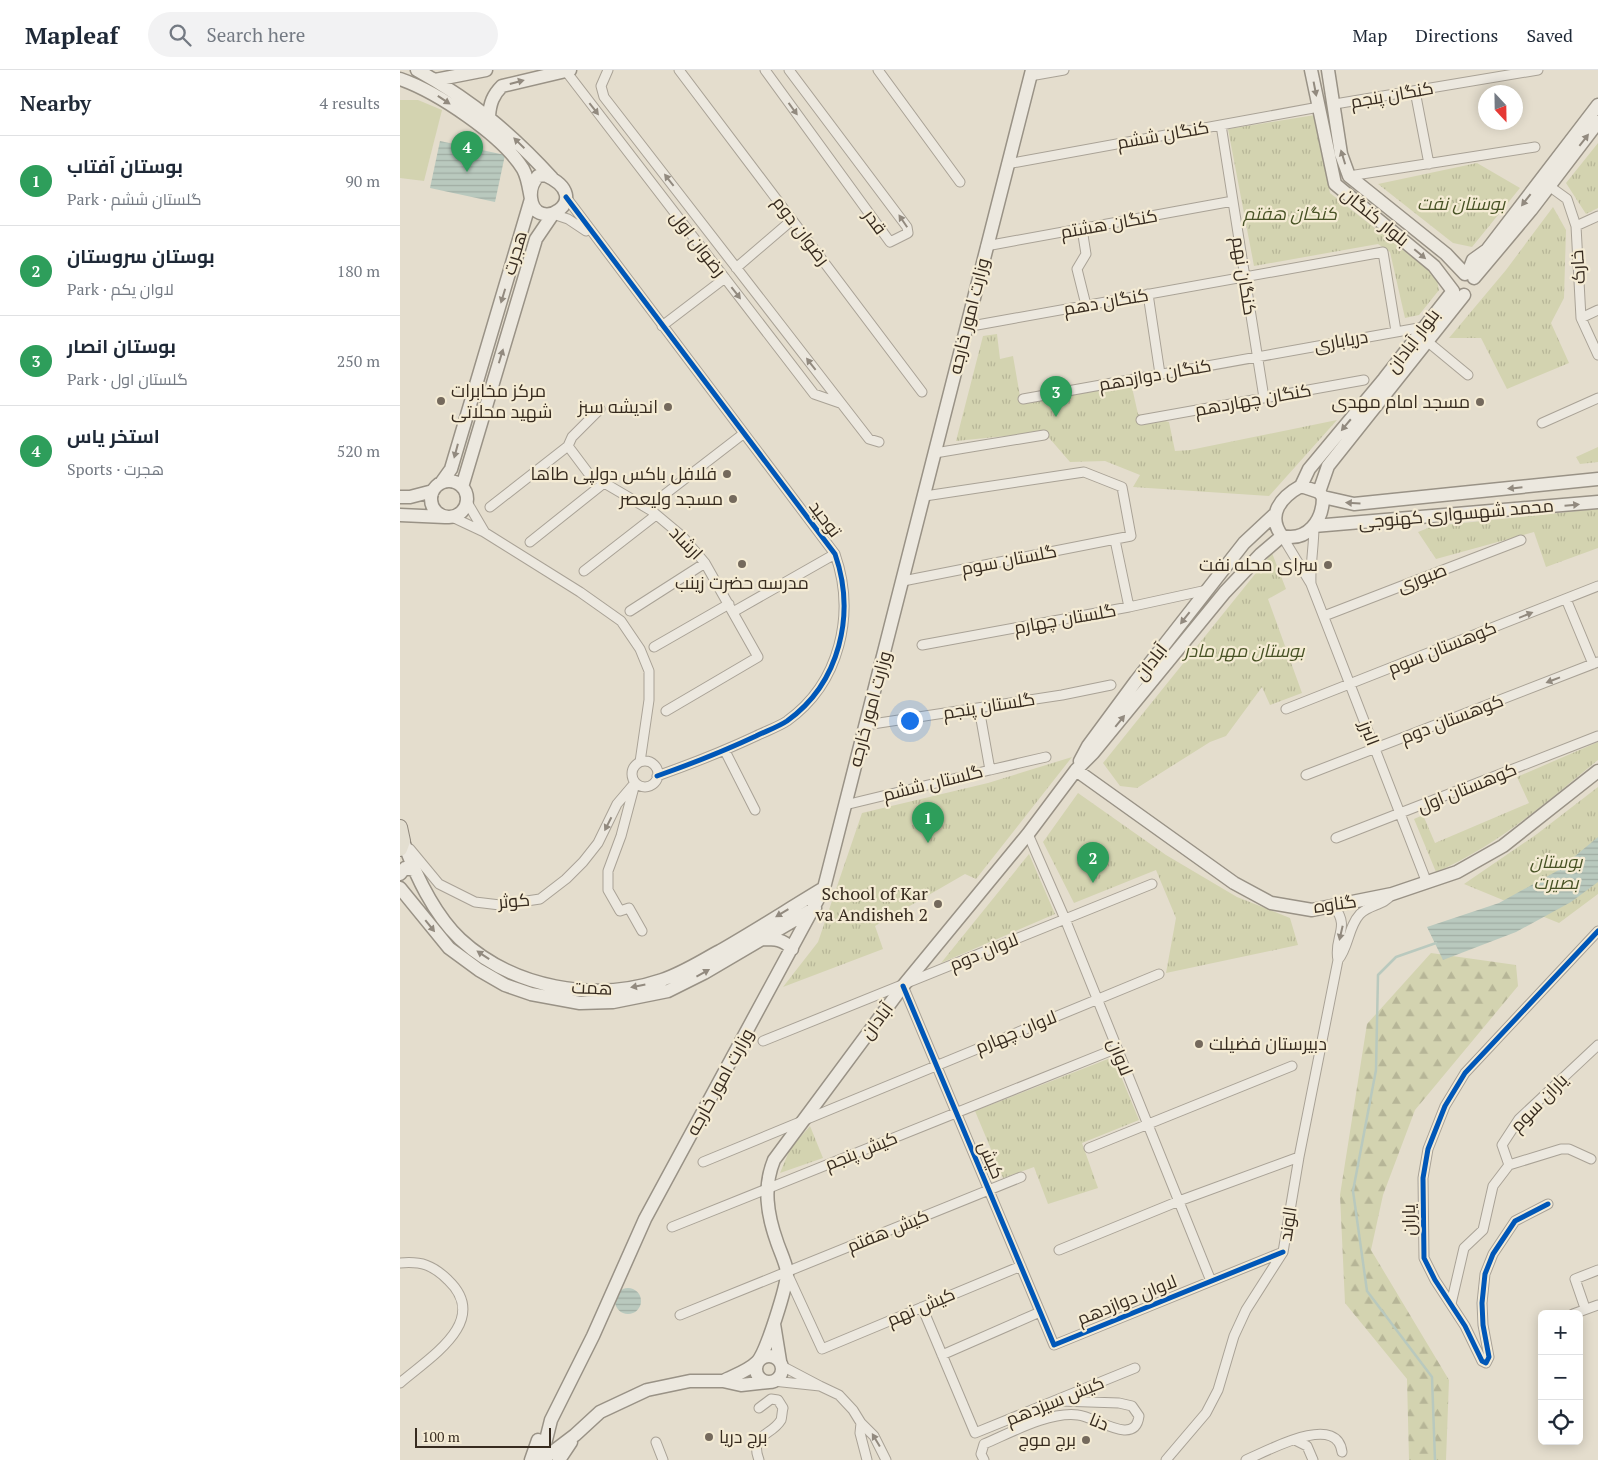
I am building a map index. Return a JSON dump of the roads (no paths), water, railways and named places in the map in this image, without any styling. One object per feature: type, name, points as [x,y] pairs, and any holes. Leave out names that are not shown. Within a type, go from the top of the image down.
[{"type":"main road","points":[[400,79],[436,95],[490,135],[516,159],[523,170],[536,209],[547,215],[563,208],[566,197],[562,186],[520,144],[489,116],[417,70]]},
{"type":"main road","points":[[435,80],[486,70]]},
{"type":"main road","points":[[489,116],[490,104],[502,86],[570,70]]},
{"type":"main road","name":"بلوار کنگان","points":[[1311,70],[1335,184],[1434,266],[1459,293]]},
{"type":"main road","name":"بلوار کنگان","points":[[1328,70],[1341,154],[1349,176],[1446,254],[1469,275]]},
{"type":"main road","name":"وزارت امور خارجه","points":[[531,1460],[543,1425],[604,1308],[645,1219],[824,888],[1031,73]]},
{"type":"main road","points":[[1319,107],[1334,104]]},
{"type":"main road","points":[[1545,183],[1598,105]]},
{"type":"main road","points":[[1459,293],[1469,275],[1598,122]]},
{"type":"main road","points":[[531,198],[531,187],[538,176],[545,175],[552,178]]},
{"type":"main road","name":"هجرت","points":[[437,487],[451,469],[531,198]]},
{"type":"main road","name":"هجرت","points":[[462,487],[536,239],[552,214]]},
{"type":"main road","name":"بلوار آبادان","points":[[1301,486],[1310,469],[1424,327],[1459,293]]},
{"type":"main road","name":"بلوار آبادان","points":[[1321,495],[1328,466],[1428,342],[1459,293]]},
{"type":"main road","name":"محمد شهسواری کهنوجی","points":[[1321,495],[1354,504],[1598,479]]},
{"type":"main road","points":[[400,498],[410,497],[452,481],[462,487],[467,502],[462,512],[449,517],[400,514]]},
{"type":"main road","points":[[1301,486],[1321,495],[1322,516],[1314,526],[1290,538],[1282,536],[1277,529],[1274,516],[1276,508],[1283,499],[1301,486]]},
{"type":"main road","points":[[437,487],[431,496],[432,507],[440,516],[449,517]]},
{"type":"main road","name":"محمد شهسواری کهنوجی","points":[[1314,526],[1598,502]]},
{"type":"main road","name":"آبادان","points":[[1076,770],[1088,746],[1244,543],[1274,516]]},
{"type":"main road","name":"آبادان","points":[[787,1272],[768,1210],[766,1189],[768,1176],[774,1160],[903,986],[1028,834],[1076,770],[1093,753],[1225,592],[1261,554],[1282,536]]},
{"type":"main road","name":"گناوه","points":[[1076,770],[1234,883],[1271,903],[1312,910],[1392,894],[1457,872],[1503,846],[1598,771]]},
{"type":"main road","name":"همت","points":[[401,836],[414,870],[444,920],[460,938],[484,957],[512,973],[547,985],[581,990],[618,990],[664,980],[719,951],[824,888]]},
{"type":"main road","points":[[411,900],[400,875],[405,868],[414,870]]},
{"type":"main road","name":"همت","points":[[400,888],[449,948],[478,970],[504,985],[531,994],[580,1003],[613,1002],[668,990],[704,973],[814,908]]},
{"type":"main road","points":[[762,939],[780,939],[786,942],[792,949]]},
{"type":"main road","points":[[771,1382],[757,1374],[756,1365],[774,1324],[787,1272]]},
{"type":"main road","name":"وزارت امور خارجه","points":[[541,1460],[552,1420],[593,1336],[604,1308]]},
{"type":"main road","points":[[541,1460],[575,1435],[600,1412],[647,1390],[676,1383],[724,1381],[740,1385],[771,1382],[780,1375],[781,1363],[774,1324]]},
{"type":"main road","points":[[724,1381],[745,1371],[767,1356],[772,1356],[781,1363]]},
{"type":"main road","points":[[552,1420],[552,1433],[555,1437],[560,1440],[575,1435]]},
{"type":"main road","points":[[560,1460],[575,1435]]},
{"type":"street","name":"رضوان اول","points":[[565,70],[814,394],[841,403]]},
{"type":"street","name":"رضوان اول","points":[[608,70],[600,86],[604,97],[869,439],[879,442]]},
{"type":"street","name":"رضوان دوم","points":[[679,70],[922,392]]},
{"type":"street","name":"قدر","points":[[764,70],[890,242],[901,238],[908,233],[907,227],[789,70]]},
{"type":"street","points":[[878,70],[960,182]]},
{"type":"street","points":[[1031,73],[1064,70]]},
{"type":"street","name":"کنگان پنجم","points":[[1334,104],[1416,91],[1503,73],[1538,70]]},
{"type":"street","points":[[1416,91],[1429,164]]},
{"type":"street","name":"کنگان ششم","points":[[1007,164],[1319,107]]},
{"type":"street","name":"کنگان نهم","points":[[1221,125],[1264,398]]},
{"type":"street","points":[[1349,176],[1535,147]]},
{"type":"street","name":"خارک","points":[[1545,183],[1567,198],[1576,226],[1581,318],[1598,355]]},
{"type":"street","points":[[566,197],[596,240]]},
{"type":"street","name":"کنگان هشتم","points":[[986,246],[1233,201]]},
{"type":"street","points":[[552,214],[577,224],[596,240]]},
{"type":"street","points":[[1576,226],[1598,216]]},
{"type":"street","points":[[736,268],[792,220]]},
{"type":"street","points":[[1082,229],[1086,254],[1077,269],[1086,305]]},
{"type":"street","name":"توحید","points":[[596,240],[834,554],[842,577],[845,608],[844,625],[833,665],[804,707],[786,722],[725,751],[657,776]]},
{"type":"street","name":"کنگان دهم","points":[[966,327],[1382,252],[1396,331]]},
{"type":"street","points":[[662,326],[725,278]]},
{"type":"street","points":[[1148,294],[1160,374]]},
{"type":"street","points":[[1581,318],[1598,310]]},
{"type":"street","name":"دریاباری","points":[[1257,356],[1424,327]]},
{"type":"street","points":[[1428,342],[1468,375]]},
{"type":"street","name":"کنگان دوازدهم","points":[[1023,399],[1257,356]]},
{"type":"street","name":"کنگان چهاردهم","points":[[1141,420],[1364,380]]},
{"type":"street","points":[[1542,423],[1598,398]]},
{"type":"street","points":[[490,507],[568,446],[572,437],[600,409]]},
{"type":"street","points":[[647,508],[743,434]]},
{"type":"street","points":[[935,453],[1044,436]]},
{"type":"street","name":"ارشاد","points":[[568,446],[589,474],[647,508],[683,537],[705,563],[758,657],[666,711]]},
{"type":"street","points":[[924,496],[1084,472],[1122,487],[1131,536],[1115,540],[1129,607]]},
{"type":"street","points":[[530,542],[604,483]]},
{"type":"street","points":[[467,502],[484,532]]},
{"type":"street","points":[[584,572],[656,515]]},
{"type":"street","points":[[449,517],[484,532],[580,592],[621,621],[640,649],[649,671],[650,685],[640,762],[632,770],[634,784],[621,836],[608,871],[608,890],[620,911],[629,908],[642,931]]},
{"type":"street","name":"البرز","points":[[1311,584],[1310,568],[1314,552],[1314,526]]},
{"type":"street","name":"البرز","points":[[1282,536],[1311,584],[1427,883]]},
{"type":"street","name":"گلستان سوم","points":[[903,581],[1115,540]]},
{"type":"street","name":"صبوری","points":[[1324,616],[1521,540]]},
{"type":"street","points":[[654,647],[834,554]]},
{"type":"street","points":[[630,611],[705,563]]},
{"type":"street","name":"کوهستان سوم","points":[[1286,708],[1598,586]]},
{"type":"street","name":"گلستان چهارم","points":[[922,645],[1129,607],[1208,590]]},
{"type":"street","points":[[1566,599],[1596,663]]},
{"type":"street","name":"کوهستان دوم","points":[[1306,775],[1596,663]]},
{"type":"street","name":"گلستان پنجم","points":[[866,725],[1062,696],[1111,685]]},
{"type":"street","name":"گلستان ششم","points":[[845,805],[990,770],[979,708]]},
{"type":"street","name":"کوهستان اول","points":[[1336,838],[1598,736]]},
{"type":"street","points":[[725,751],[755,810]]},
{"type":"street","points":[[990,770],[1046,757]]},
{"type":"street","points":[[634,784],[641,787],[654,784],[657,776],[653,764],[640,762]]},
{"type":"street","name":"کوثر","points":[[401,836],[410,850],[439,884],[475,902],[500,904],[528,902],[540,899],[550,892],[583,862],[598,843],[617,804],[634,784]]},
{"type":"street","name":"لاوان","points":[[1028,834],[1211,1281]]},
{"type":"street","name":"لاوان دوم","points":[[763,1041],[1152,884]]},
{"type":"street","points":[[1338,960],[1343,953],[1354,922],[1360,914],[1368,908],[1387,902],[1392,894]]},
{"type":"street","points":[[1334,907],[1340,914],[1343,925],[1336,951],[1338,960]]},
{"type":"street","name":"یاران","points":[[1548,1204],[1515,1221],[1493,1254],[1488,1268],[1482,1302],[1483,1325],[1489,1357],[1486,1363],[1482,1361],[1465,1326],[1424,1258],[1423,1178],[1428,1149],[1445,1106],[1465,1074],[1596,935]]},
{"type":"street","name":"الوند","points":[[1166,1460],[1206,1413],[1218,1390],[1234,1336],[1246,1310],[1283,1252],[1299,1156],[1338,960]]},
{"type":"street","name":"لاوان چهارم","points":[[703,1162],[802,1122],[936,1064],[1159,974]]},
{"type":"street","name":"کیش","points":[[903,986],[1054,1345]]},
{"type":"street","name":"یاران سوم","points":[[1509,1165],[1502,1145],[1518,1119],[1598,1045]]},
{"type":"street","name":"کیش پنجم","points":[[672,1227],[1110,1051]]},
{"type":"street","points":[[1089,1148],[1292,1066]]},
{"type":"street","points":[[1451,1304],[1464,1248],[1483,1230],[1493,1186],[1509,1165],[1561,1149],[1569,1149],[1591,1159]]},
{"type":"street","points":[[1059,1250],[1179,1201],[1299,1156]]},
{"type":"street","name":"کیش هفتم","points":[[680,1315],[1021,1177]]},
{"type":"street","name":"لاوان دوازدهم","points":[[1054,1345],[1283,1252]]},
{"type":"street","points":[[400,1263],[416,1262],[436,1268],[456,1287],[464,1302],[461,1324],[451,1339],[400,1383]]},
{"type":"street","name":"کیش نهم","points":[[822,1349],[1021,1266]]},
{"type":"street","points":[[1585,1308],[1575,1279],[1598,1270]]},
{"type":"street","name":"آبادان","points":[[787,1272],[822,1349]]},
{"type":"street","points":[[1581,1310],[1598,1305]]},
{"type":"street","points":[[922,1307],[942,1355],[1040,1312]]},
{"type":"street","name":"کیش سیزدهم","points":[[942,1355],[974,1433],[1135,1368]]},
{"type":"street","points":[[781,1363],[839,1395],[874,1436],[886,1460]]},
{"type":"street","points":[[771,1382],[820,1386]]},
{"type":"street","points":[[759,1408],[771,1399],[778,1400],[783,1408],[781,1420],[759,1438],[756,1451],[759,1460]]},
{"type":"street","name":"دنا","points":[[984,1460],[981,1454],[984,1444],[1028,1425],[1063,1415],[1088,1416],[1125,1431],[1133,1429],[1138,1424],[1139,1416],[1132,1406],[1119,1403],[1058,1400]]},
{"type":"street","points":[[861,1423],[860,1433],[866,1460]]},
{"type":"street","points":[[1246,1460],[1311,1434],[1324,1434],[1336,1437],[1341,1444],[1342,1452]]},
{"type":"street","points":[[1295,1440],[1307,1446],[1313,1460]]},
{"type":"street","points":[[656,1442],[664,1460]]},
{"type":"waterway","points":[[1435,1460],[1432,1377],[1367,1291],[1353,1191],[1376,1070],[1378,975],[1396,957],[1436,943]]},
{"type":"place","name":"استخر یاس","points":[[467,172]]},
{"type":"place","name":"مرکز مخابرات شهید محلاتی","points":[[441,401]]},
{"type":"place","name":"مسجد امام مهدی","points":[[1480,402]]},
{"type":"place","name":"اندیشه سبز","points":[[668,407]]},
{"type":"place","name":"بوستان انصار","points":[[1056,417]]},
{"type":"place","name":"فلافل باکس دولپی طاها","points":[[727,474]]},
{"type":"place","name":"مسجد ولیعصر","points":[[733,499]]},
{"type":"place","name":"مدرسه حضرت زینب","points":[[742,564]]},
{"type":"place","name":"سرای محله نفت","points":[[1328,565]]},
{"type":"place","name":"بوستان آفتاب","points":[[928,843]]},
{"type":"place","name":"بوستان سروستان","points":[[1093,883]]},
{"type":"place","name":"School of Kar va Andisheh 2","points":[[938,904]]},
{"type":"place","name":"دبیرستان فضیلت","points":[[1199,1044]]},
{"type":"place","name":"برج دریا","points":[[709,1437]]},
{"type":"place","name":"برج موج","points":[[1086,1440]]},
{"type":"park label","name":"بوستان نفت","points":[[1461,204]]},
{"type":"park label","name":"کنگان هفتم","points":[[1290,214]]},
{"type":"park label","name":"بوستان مهر مادر","points":[[1244,651]]},
{"type":"park label","name":"بوستان بصیرت","points":[[1556,872]]}]
